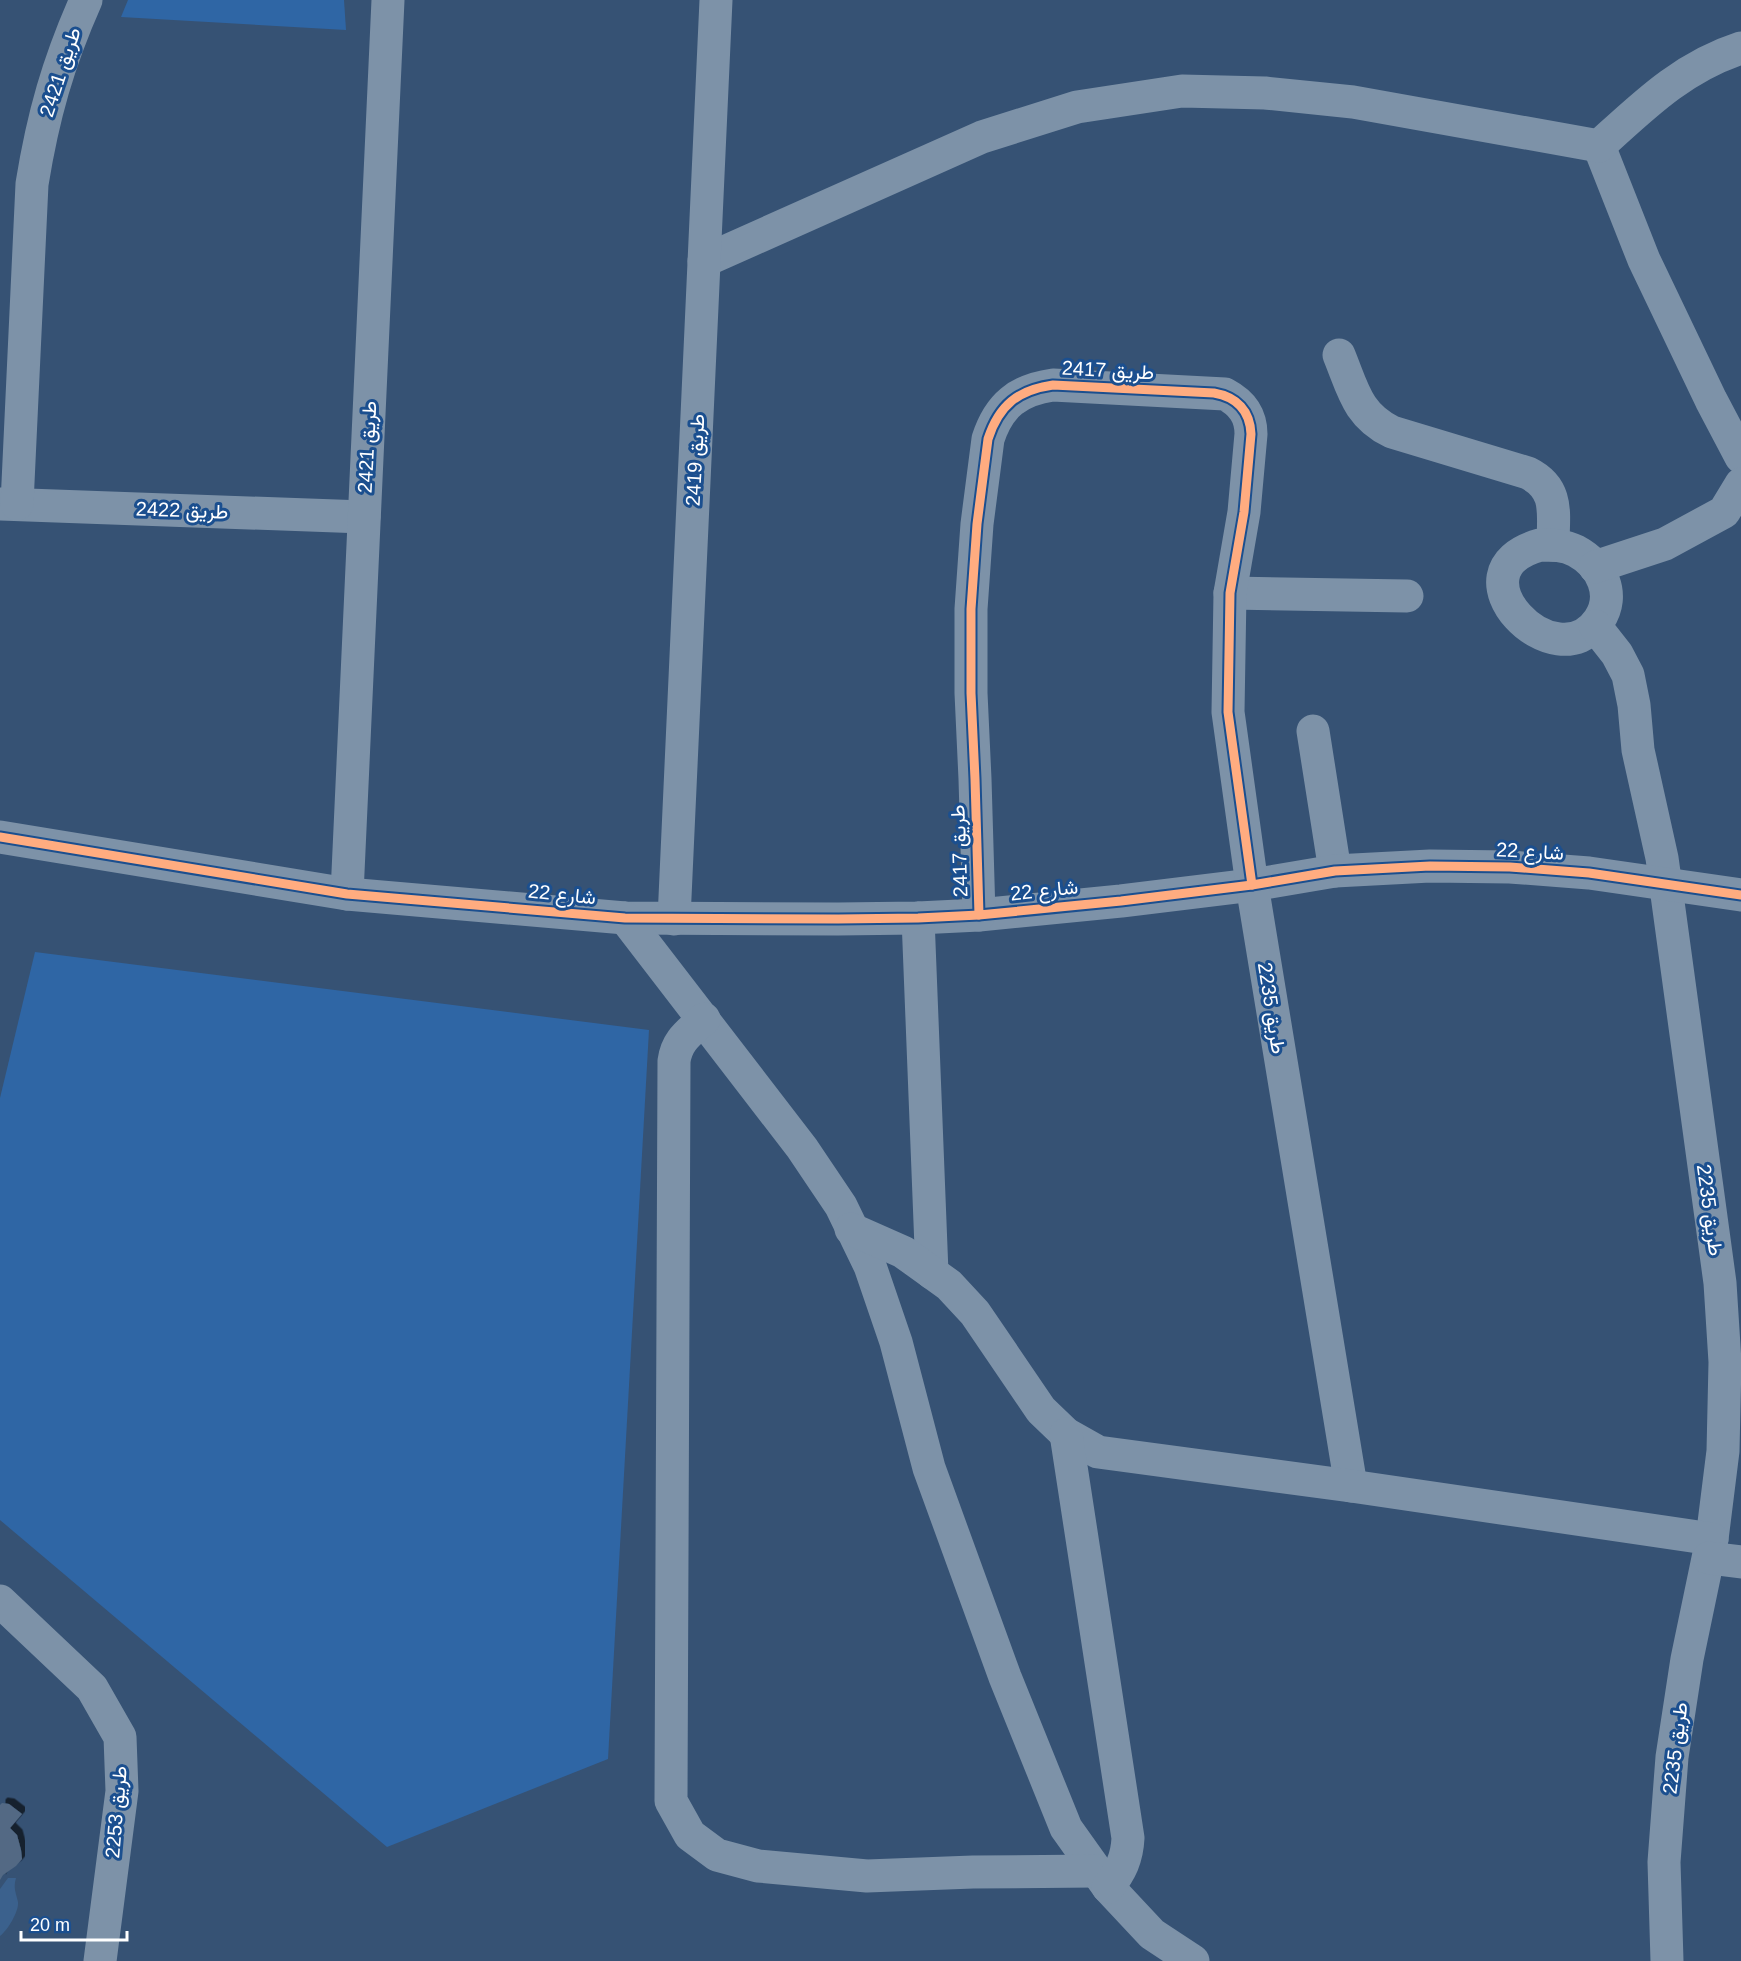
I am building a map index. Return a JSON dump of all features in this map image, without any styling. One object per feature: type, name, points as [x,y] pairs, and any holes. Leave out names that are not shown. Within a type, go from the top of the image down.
[{"type":"street","name":"طريق 2421","points":[[9,504],[32,184],[39,136],[68,42],[86,0]]},
{"type":"street","name":"طريق 2421","points":[[347,894],[388,0]]},
{"type":"street","name":"طريق 2419","points":[[674,919],[716,0]]},
{"type":"street","points":[[1599,146],[1656,95],[1690,70],[1741,48]]},
{"type":"street","points":[[704,261],[982,137],[1077,107],[1182,91],[1265,93],[1353,102],[1599,146]]},
{"type":"street","points":[[1599,146],[1644,260],[1706,391],[1741,457]]},
{"type":"street","points":[[1339,355],[1362,409],[1380,427],[1528,473],[1545,485],[1551,494],[1553,504],[1553,545]]},
{"type":"street","name":"طريق 2417","points":[[979,915],[971,693],[971,609],[977,524],[988,439],[992,426],[1007,404],[1036,387],[1053,385],[1225,394],[1234,399],[1247,414],[1251,423],[1244,512],[1230,593],[1228,712],[1252,885]]},
{"type":"street","points":[[1595,567],[1665,544],[1724,512],[1741,484]]},
{"type":"street","name":"طريق 2422","points":[[9,504],[364,517]]},
{"type":"street","points":[[1553,545],[1576,551],[1595,567],[1605,582],[1607,598],[1604,613],[1594,626],[1581,635],[1566,639],[1536,632],[1524,624],[1506,601],[1503,585],[1506,570],[1515,557],[1528,548],[1553,545]]},
{"type":"street","points":[[1230,593],[1407,596]]},
{"type":"street","name":"طريق 2235","points":[[1594,626],[1617,654],[1628,675],[1634,705],[1638,750],[1662,858],[1664,884],[1731,1284],[1725,1362],[1723,1451],[1729,1498],[1711,1549],[1687,1659],[1672,1756],[1664,1862],[1667,1961]]},
{"type":"street","points":[[1313,730],[1335,871]]},
{"type":"street","name":"شارع 22","points":[[0,837],[347,894],[625,918],[918,918],[979,915],[1252,885],[1335,871],[1430,866],[1510,867],[1590,873],[1741,895]]},
{"type":"street","name":"طريق 2235","points":[[1252,885],[1351,1486]]},
{"type":"street","points":[[625,918],[802,1148],[841,1206],[870,1266],[896,1342],[929,1468],[1005,1677],[1066,1828],[1102,1879],[1152,1934],[1193,1961]]},
{"type":"street","points":[[918,918],[932,1273]]},
{"type":"street","points":[[704,1019],[683,1038],[676,1048],[674,1061],[671,1801],[690,1834],[717,1854],[758,1866],[867,1876],[973,1872],[1102,1879],[1119,1874],[1127,1856],[1128,1838],[1066,1434]]},
{"type":"street","points":[[851,1229],[903,1252],[949,1285],[975,1313],[1041,1410],[1066,1434],[1098,1452],[1351,1486],[1711,1549],[1741,1562]]},
{"type":"street","name":"طريق 2253","points":[[0,1601],[92,1688],[120,1737],[122,1791],[100,1961]]},
{"type":"shaded area","points":[[128,0],[344,0],[346,30],[121,17]]},
{"type":"shaded area","points":[[35,952],[649,1030],[608,1759],[387,1847],[0,1520],[0,1098]]},
{"type":"shaded area","points":[[8,1878],[16,1878],[18,1906],[12,1921],[0,1936],[0,1889]]},
{"type":"building","points":[[9,1804],[22,1814],[10,1828],[17,1835],[22,1859],[0,1880],[0,1805]]},
{"type":"cycle path","points":[[979,915],[971,693],[971,609],[977,524],[988,439],[998,417],[1011,401],[1030,391],[1053,385],[1214,393],[1236,402],[1248,418],[1251,434],[1244,512],[1230,593],[1228,712],[1252,885]]},
{"type":"cycle path","points":[[0,837],[347,894],[625,918],[838,919],[979,915],[1252,885],[1335,871],[1430,866],[1510,867],[1589,873],[1741,895]]}]
